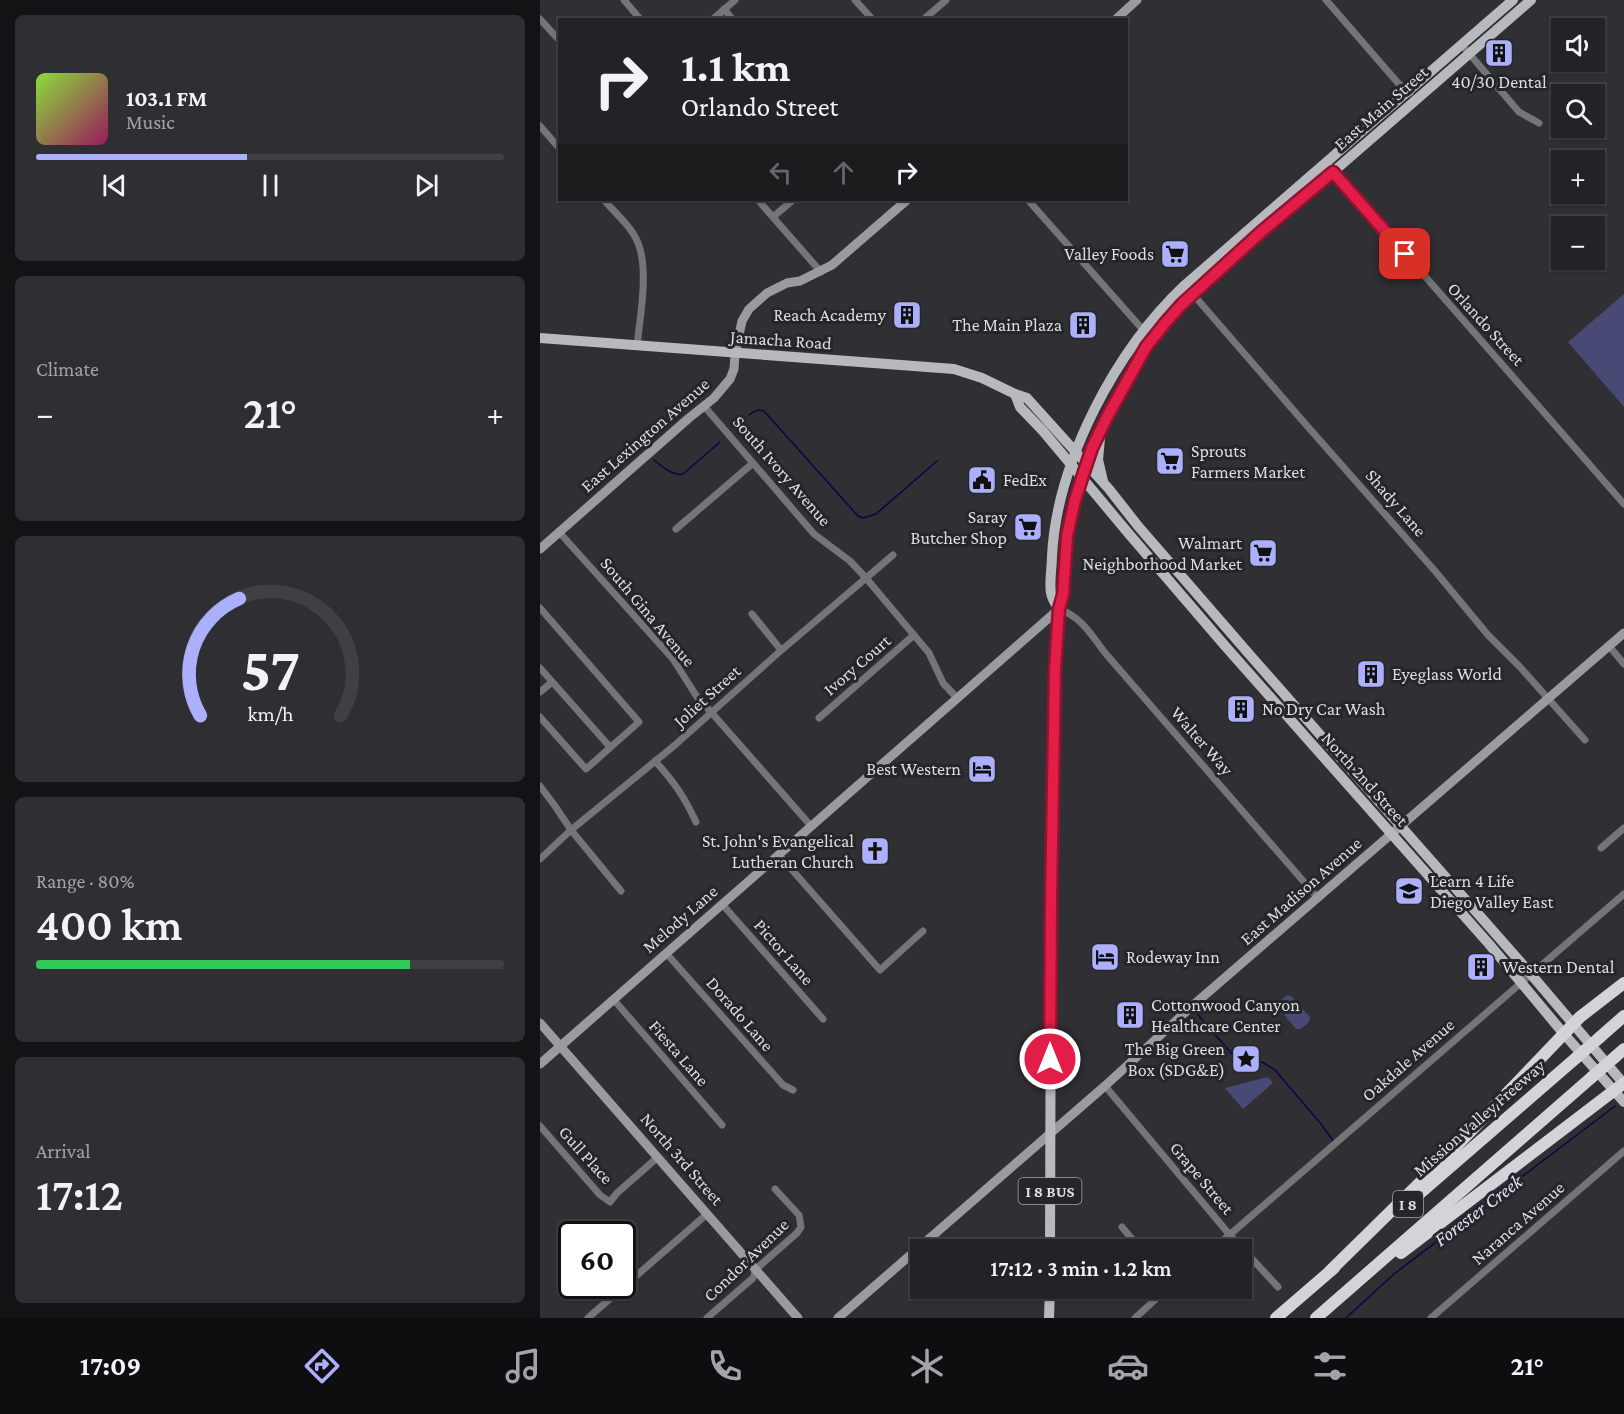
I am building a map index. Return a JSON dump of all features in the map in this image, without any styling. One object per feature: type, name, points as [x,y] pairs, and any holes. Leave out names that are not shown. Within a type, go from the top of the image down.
[{"type":"highway","points":[[1330,1271],[1443,1160],[1580,1017],[1624,983]]},
{"type":"highway","name":"Mission Valley Freeway","points":[[1276,1318],[1624,1016]]},
{"type":"highway","name":"I 8","points":[[1316,1318],[1620,1053]]},
{"type":"highway","points":[[1358,1282],[1381,1270],[1621,1085]]},
{"type":"main road","name":"East Main Street","points":[[1050,1239],[1055,669],[1067,536],[1086,464],[1102,425],[1148,335],[1173,296],[1241,243],[1330,167],[1412,95],[1461,44],[1513,0]]},
{"type":"main road","name":"East Main Street","points":[[1412,95],[1469,54],[1531,0]]},
{"type":"main road","name":"East Main Street","points":[[1059,609],[1051,594],[1053,535],[1071,465],[1085,430],[1113,376],[1148,335],[1193,294],[1241,243]]},
{"type":"main road","name":"Jamacha Road","points":[[540,338],[954,369],[982,378],[1028,398],[1086,464]]},
{"type":"main road","points":[[1015,394],[1020,407],[1082,478]]},
{"type":"main road","points":[[1102,425],[1098,460],[1104,484]]},
{"type":"main road","points":[[1059,434],[1076,434],[1085,430]]},
{"type":"main road","name":"North 2nd Street","points":[[1086,464],[1256,662],[1574,1023],[1621,1085],[1624,1102]]},
{"type":"main road","name":"North 2nd Street","points":[[1082,478],[1239,661],[1490,944],[1564,1034],[1621,1085]]},
{"type":"main road","points":[[1074,504],[1083,497],[1093,495],[1100,498]]},
{"type":"main road","points":[[1184,597],[1209,606]]},
{"type":"main road","points":[[1200,615],[1211,616],[1224,624]]},
{"type":"main road","points":[[1239,661],[1247,658],[1256,662]]},
{"type":"main road","points":[[1305,736],[1314,742],[1329,744]]},
{"type":"main road","points":[[1049,1318],[1050,1299]]},
{"type":"street","points":[[624,0],[639,18]]},
{"type":"street","points":[[714,18],[735,0]]},
{"type":"street","points":[[855,0],[871,18]]},
{"type":"street","points":[[925,18],[946,0]]},
{"type":"street","points":[[1116,18],[1137,0]]},
{"type":"street","points":[[1326,0],[1398,83],[1412,95]]},
{"type":"street","points":[[724,9],[731,18]]},
{"type":"street","points":[[540,19],[558,39]]},
{"type":"street","points":[[1461,44],[1519,112],[1539,123]]},
{"type":"street","points":[[540,126],[558,147]]},
{"type":"street","name":"Orlando Street","points":[[1330,167],[1624,504]]},
{"type":"street","points":[[605,201],[629,228],[640,249],[644,269],[637,346]]},
{"type":"street","points":[[759,201],[821,272]]},
{"type":"street","points":[[773,217],[792,201]]},
{"type":"street","name":"East Lexington Avenue","points":[[540,549],[720,391],[730,379],[734,369],[742,321],[749,309],[767,293],[788,283],[801,281],[832,265],[906,201]]},
{"type":"street","points":[[1029,201],[1148,335]]},
{"type":"street","name":"Shady Lane","points":[[1185,285],[1435,571],[1488,635],[1585,740]]},
{"type":"street","name":"South Ivory Avenue","points":[[704,406],[814,534],[850,561],[866,579],[929,653],[943,683],[957,698]]},
{"type":"street","points":[[676,529],[753,463]]},
{"type":"street","name":"South Gina Avenue","points":[[559,532],[673,659],[697,698],[811,826]]},
{"type":"street","name":"Joliet Street","points":[[540,859],[893,555]]},
{"type":"street","points":[[540,608],[639,722],[586,769],[540,717]]},
{"type":"street","name":"Melody Lane","points":[[540,1064],[1059,609]]},
{"type":"street","name":"Walter Way","points":[[1059,609],[1072,614],[1083,625],[1318,898]]},
{"type":"street","points":[[752,614],[781,650]]},
{"type":"street","name":"East Madison Avenue","points":[[838,1318],[1105,1086],[1191,1007],[1624,633]]},
{"type":"street","name":"Ivory Court","points":[[819,718],[914,635]]},
{"type":"street","points":[[1608,646],[1624,664]]},
{"type":"street","points":[[540,668],[610,747]]},
{"type":"street","points":[[540,692],[552,682]]},
{"type":"street","points":[[655,761],[683,794],[696,822]]},
{"type":"street","points":[[540,786],[571,830],[621,891]]},
{"type":"street","points":[[1601,848],[1624,828]]},
{"type":"street","points":[[779,855],[880,970],[923,932]]},
{"type":"street","name":"Oakdale Avenue","points":[[1224,1239],[1624,894]]},
{"type":"street","name":"Pictor Lane","points":[[722,904],[823,1019]]},
{"type":"street","name":"Dorado Lane","points":[[666,953],[783,1085],[793,1090]]},
{"type":"street","name":"Fiesta Lane","points":[[614,1000],[722,1125]]},
{"type":"street","name":"North 3rd Street","points":[[540,1023],[798,1318]]},
{"type":"street","name":"Grape Street","points":[[1105,1086],[1229,1234],[1278,1287]]},
{"type":"street","name":"Gull Place","points":[[540,1126],[609,1203],[617,1193],[658,1157]]},
{"type":"street","name":"Naranca Avenue","points":[[1431,1318],[1624,1151]]},
{"type":"street","name":"Condor Avenue","points":[[707,1318],[753,1278],[756,1269],[804,1226],[800,1215],[775,1189]]},
{"type":"street","points":[[588,1318],[707,1214]]},
{"type":"street","points":[[1122,1227],[1132,1239]]},
{"type":"street","points":[[1134,1318],[1156,1299]]},
{"type":"shaded area","points":[[1624,294],[1624,407],[1568,342]]},
{"type":"shaded area","points":[[1287,995],[1291,996],[1310,1017],[1309,1022],[1301,1029],[1296,1029],[1278,1007],[1278,1003]]},
{"type":"shaded area","points":[[1268,1077],[1273,1083],[1243,1109],[1225,1088]]},
{"type":"waterway","points":[[749,415],[756,411],[764,411],[858,516],[863,518],[876,514],[937,461]]},
{"type":"waterway","points":[[654,460],[671,472],[683,474],[720,442]]},
{"type":"waterway","points":[[1193,1009],[1239,1062],[1245,1064],[1262,1062],[1275,1070],[1334,1142]]},
{"type":"waterway","name":"Forester Creek","points":[[1346,1318],[1394,1274],[1615,1106]]},
{"type":"place","name":"40/30 Dental","points":[[1499,53]]},
{"type":"place","name":"Valley Foods","points":[[1175,254]]},
{"type":"place","name":"Reach Academy","points":[[907,315]]},
{"type":"place","name":"The Main Plaza","points":[[1083,325]]},
{"type":"place","name":"Sprouts Farmers Market","points":[[1170,461]]},
{"type":"place","name":"FedEx","points":[[982,480]]},
{"type":"place","name":"Saray Butcher Shop","points":[[1028,527]]},
{"type":"place","name":"Walmart Neighborhood Market","points":[[1263,553]]},
{"type":"place","name":"Eyeglass World","points":[[1371,674]]},
{"type":"place","name":"No Dry Car Wash","points":[[1241,709]]},
{"type":"place","name":"Best Western","points":[[982,769]]},
{"type":"place","name":"St. John's Evangelical Lutheran Church","points":[[875,851]]},
{"type":"place","name":"Learn 4 Life Diego Valley East","points":[[1409,891]]},
{"type":"place","name":"Rodeway Inn","points":[[1105,957]]},
{"type":"place","name":"Western Dental","points":[[1481,967]]},
{"type":"place","name":"Cottonwood Canyon Healthcare Center","points":[[1130,1015]]},
{"type":"place","name":"The Big Green Box (SDG&E)","points":[[1246,1059]]},
{"type":"route","points":[[1050,1059],[1055,669],[1059,609],[1063,595],[1067,536],[1075,500],[1092,448],[1146,347],[1166,322],[1182,304],[1261,232],[1333,172],[1405,254]]}]
